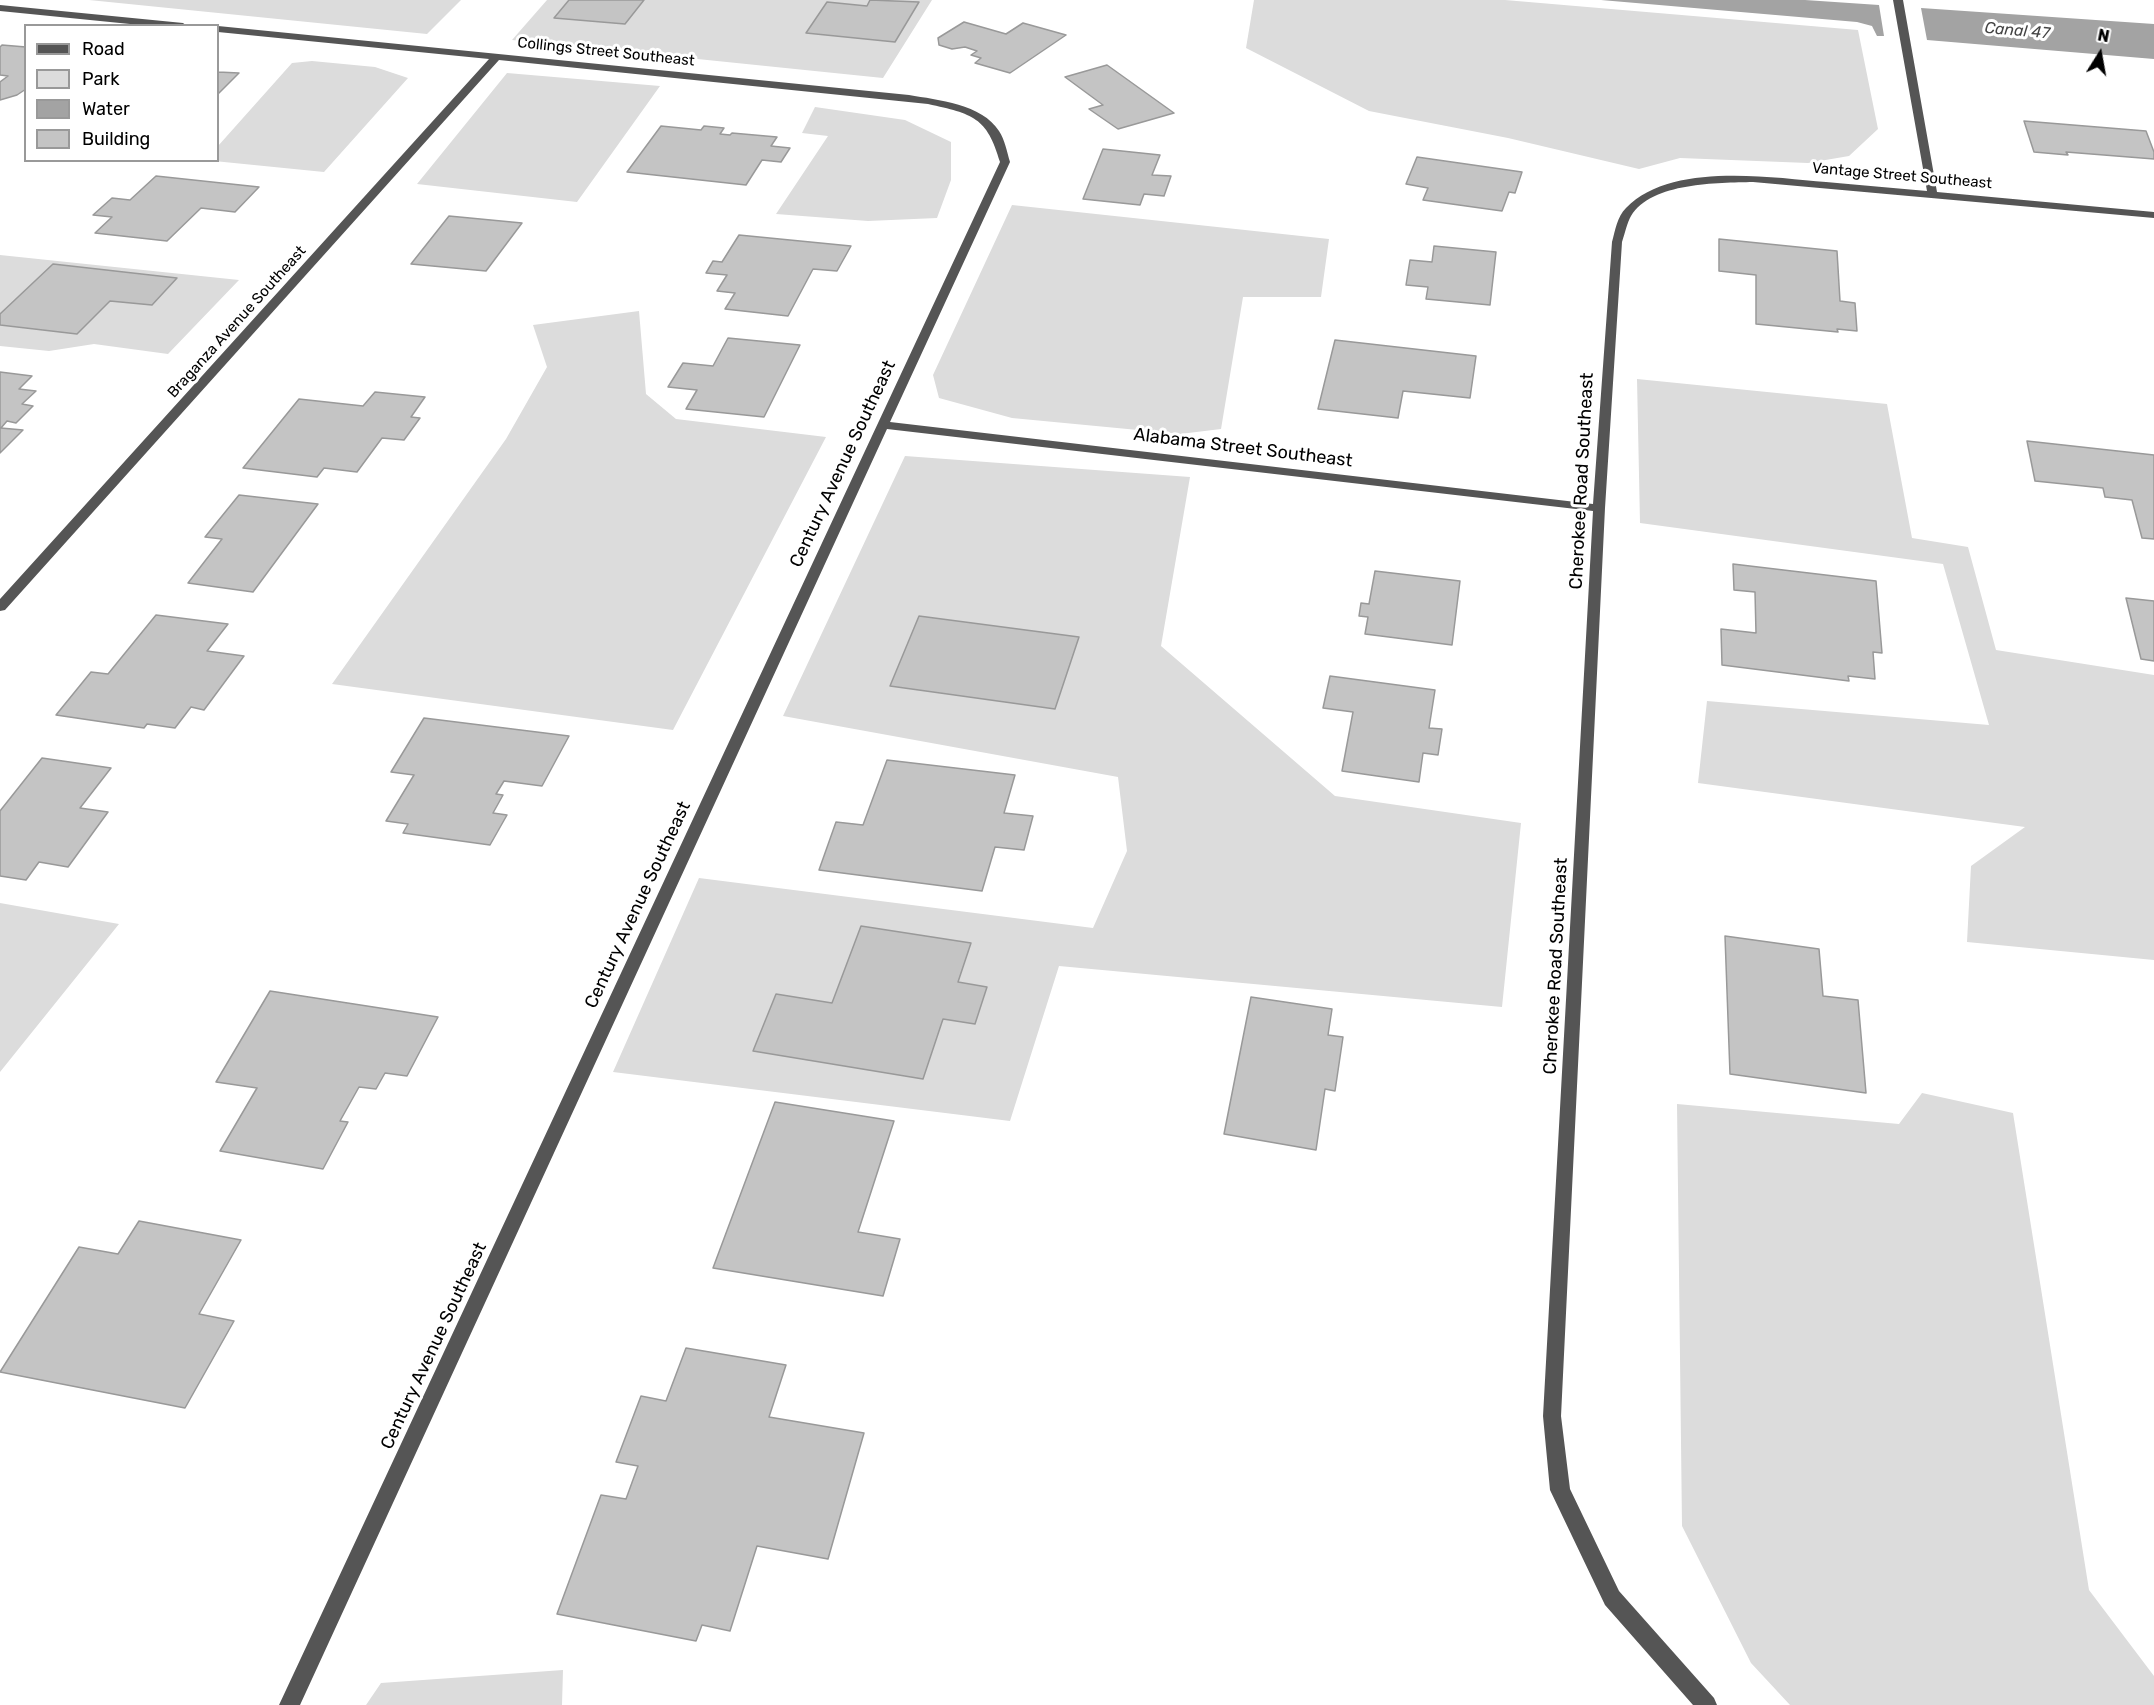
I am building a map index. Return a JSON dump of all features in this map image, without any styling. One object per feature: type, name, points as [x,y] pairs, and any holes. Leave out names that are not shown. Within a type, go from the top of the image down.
[{"type":"street","points":[[1898,0],[1932,193]]},
{"type":"street","points":[[0,8],[163,24]]},
{"type":"street","name":"Collings Street Southeast","points":[[219,29],[909,98],[952,107],[987,123]]},
{"type":"street","name":"Braganza Avenue Southeast","points":[[0,608],[496,56]]},
{"type":"street","name":"Century Avenue Southeast","points":[[289,1705],[1005,162],[998,139],[987,123]]},
{"type":"street","name":"Vantage Street Southeast","points":[[1650,196],[1687,182],[1753,178],[2154,215]]},
{"type":"street","name":"Cherokee Road Southeast","points":[[1650,196],[1628,212],[1617,242],[1599,508],[1552,1416],[1560,1490],[1612,1598],[1707,1705]]},
{"type":"street","name":"Alabama Street Southeast","points":[[882,424],[1599,508]]},
{"type":"green space","points":[[89,0],[461,0],[427,34]]},
{"type":"green space","points":[[547,0],[932,0],[883,78],[512,40]]},
{"type":"green space","points":[[1254,0],[1505,0],[1858,30],[1878,129],[1849,156],[1808,163],[1680,158],[1639,169],[1508,138],[1369,111],[1246,48]]},
{"type":"green space","points":[[312,61],[375,67],[408,78],[324,172],[219,162],[219,145],[292,63]]},
{"type":"green space","points":[[507,73],[660,86],[577,202],[417,184]]},
{"type":"green space","points":[[815,107],[905,120],[951,142],[951,180],[937,218],[868,221],[776,214],[828,136],[802,133]]},
{"type":"green space","points":[[1012,205],[1329,239],[1321,297],[1243,297],[1221,429],[1180,434],[1012,418],[939,398],[933,375]]},
{"type":"green space","points":[[0,255],[239,280],[168,354],[94,344],[49,351],[0,346]]},
{"type":"green space","points":[[639,311],[646,394],[676,419],[826,437],[673,730],[332,684],[506,439],[547,367],[533,325]]},
{"type":"green space","points":[[1637,379],[1887,404],[1912,538],[1968,547],[1996,650],[2154,675],[2154,960],[1967,942],[1971,866],[2025,827],[1698,783],[1707,701],[1989,725],[1943,564],[1640,523]]},
{"type":"green space","points":[[905,456],[1190,477],[1161,646],[1335,796],[1521,823],[1502,1007],[1059,966],[1010,1121],[613,1072],[699,878],[1093,928],[1127,851],[1118,777],[783,716]]},
{"type":"green space","points":[[0,903],[119,924],[0,1072]]},
{"type":"green space","points":[[1922,1093],[2013,1113],[2089,1590],[2154,1676],[2154,1705],[1790,1705],[1751,1663],[1682,1526],[1677,1104],[1899,1124]]},
{"type":"green space","points":[[563,1670],[562,1705],[366,1705],[381,1683]]},
{"type":"water","points":[[1601,0],[1805,0],[1879,5],[1884,36],[1877,36],[1872,26],[1857,22]]},
{"type":"water","name":"Canal 47","points":[[1921,8],[2154,24],[2154,59],[1927,40]]},
{"type":"building","points":[[569,0],[644,0],[625,24],[554,18]]},
{"type":"building","points":[[870,0],[919,2],[895,42],[806,33],[827,2],[867,6]]},
{"type":"building","points":[[964,22],[1006,34],[1023,23],[1066,35],[1010,73],[975,63],[981,58],[971,55],[977,51],[965,47],[952,49],[939,45],[938,38]]},
{"type":"building","points":[[2,45],[24,47],[24,90],[0,100],[0,82],[8,76],[0,75],[0,47]]},
{"type":"building","points":[[1107,65],[1174,113],[1118,129],[1089,109],[1103,105],[1065,77]]},
{"type":"building","points":[[219,72],[239,73],[219,93]]},
{"type":"building","points":[[2024,121],[2146,131],[2154,152],[2154,159],[2066,152],[2068,155],[2034,152]]},
{"type":"building","points":[[661,126],[701,130],[704,126],[724,128],[720,134],[777,137],[771,146],[790,148],[781,162],[762,160],[746,185],[627,172]]},
{"type":"building","points":[[1103,149],[1160,155],[1152,175],[1171,176],[1164,196],[1144,194],[1140,205],[1083,199]]},
{"type":"building","points":[[1417,157],[1522,172],[1515,193],[1509,192],[1502,211],[1423,200],[1428,188],[1406,184]]},
{"type":"building","points":[[156,176],[259,187],[235,212],[201,208],[167,241],[95,233],[112,217],[93,215],[112,198],[130,200]]},
{"type":"building","points":[[449,216],[522,223],[486,271],[411,264]]},
{"type":"building","points":[[739,235],[851,246],[837,271],[813,269],[788,316],[725,309],[735,293],[717,291],[727,275],[706,273],[713,261],[722,262]]},
{"type":"building","points":[[1719,239],[1837,251],[1840,301],[1855,303],[1857,331],[1837,329],[1838,332],[1756,324],[1756,275],[1719,271]]},
{"type":"building","points":[[1434,246],[1496,252],[1490,305],[1426,299],[1428,287],[1406,285],[1410,260],[1432,262]]},
{"type":"building","points":[[53,264],[177,278],[152,305],[110,301],[77,334],[0,325],[0,314]]},
{"type":"building","points":[[728,338],[800,345],[764,417],[686,409],[697,390],[668,387],[683,363],[713,366]]},
{"type":"building","points":[[1335,340],[1476,356],[1470,398],[1403,391],[1398,418],[1318,409]]},
{"type":"building","points":[[0,372],[32,376],[19,389],[36,391],[22,404],[33,406],[16,423],[7,421],[1,428],[23,430],[0,453]]},
{"type":"building","points":[[375,392],[425,397],[411,417],[420,418],[404,440],[382,438],[357,472],[324,468],[317,477],[243,468],[299,399],[363,406]]},
{"type":"building","points":[[2027,441],[2154,455],[2154,539],[2142,538],[2132,500],[2105,497],[2103,488],[2035,481]]},
{"type":"building","points":[[239,495],[318,504],[253,592],[188,583],[222,539],[205,537]]},
{"type":"building","points":[[1733,564],[1876,581],[1882,653],[1873,652],[1875,679],[1848,676],[1849,681],[1722,665],[1721,629],[1756,633],[1755,592],[1734,590]]},
{"type":"building","points":[[1375,571],[1460,581],[1452,645],[1365,634],[1368,617],[1359,616],[1361,603],[1369,604]]},
{"type":"building","points":[[2126,598],[2154,601],[2154,661],[2141,659]]},
{"type":"building","points":[[156,615],[228,624],[207,651],[244,656],[204,710],[191,707],[175,728],[147,724],[144,728],[56,715],[91,672],[108,674]]},
{"type":"building","points":[[919,616],[1079,637],[1055,709],[890,686]]},
{"type":"building","points":[[1330,676],[1435,690],[1429,728],[1442,729],[1438,755],[1423,753],[1419,782],[1342,771],[1353,712],[1323,708]]},
{"type":"building","points":[[424,718],[569,736],[542,786],[504,781],[496,794],[503,795],[493,813],[507,815],[490,845],[403,833],[408,824],[386,821],[414,775],[391,772]]},
{"type":"building","points":[[42,758],[111,768],[80,808],[108,812],[68,867],[39,862],[26,880],[0,876],[0,811]]},
{"type":"building","points":[[887,760],[1015,775],[1004,813],[1033,816],[1024,850],[995,847],[982,891],[819,870],[836,822],[863,825]]},
{"type":"building","points":[[861,926],[971,943],[958,982],[987,987],[975,1024],[943,1019],[923,1079],[753,1051],[776,994],[832,1003]]},
{"type":"building","points":[[1725,936],[1819,949],[1823,996],[1858,1000],[1866,1093],[1730,1074]]},
{"type":"building","points":[[270,991],[438,1017],[407,1076],[385,1073],[376,1089],[359,1087],[340,1121],[348,1122],[323,1169],[220,1151],[257,1088],[216,1082]]},
{"type":"building","points":[[1251,997],[1332,1009],[1328,1035],[1343,1037],[1335,1091],[1325,1089],[1316,1150],[1224,1134]]},
{"type":"building","points":[[775,1102],[894,1121],[858,1232],[900,1239],[883,1296],[713,1268]]},
{"type":"building","points":[[139,1221],[241,1240],[199,1314],[234,1321],[185,1408],[0,1372],[79,1247],[118,1254]]},
{"type":"building","points":[[686,1348],[786,1365],[769,1417],[864,1433],[828,1559],[757,1546],[730,1631],[702,1625],[696,1641],[557,1614],[601,1495],[626,1499],[638,1466],[616,1462],[641,1396],[666,1401]]}]
